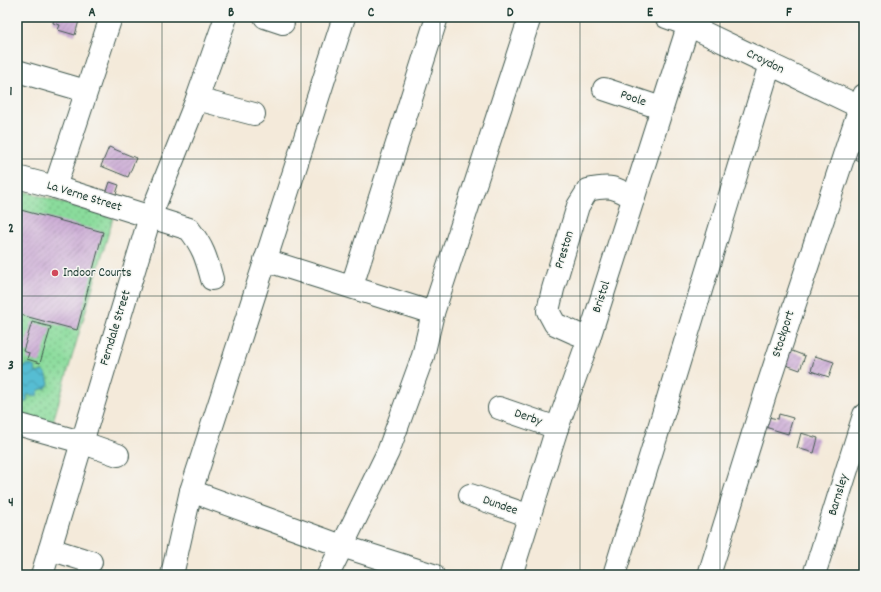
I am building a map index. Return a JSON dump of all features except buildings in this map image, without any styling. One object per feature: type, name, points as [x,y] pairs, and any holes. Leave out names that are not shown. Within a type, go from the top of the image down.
[{"type":"street","points":[[55,187],[111,17]]},
{"type":"street","name":"Ferndale Street","points":[[42,575],[150,217],[197,98],[226,17]]},
{"type":"street","points":[[172,575],[190,491],[344,17]]},
{"type":"street","points":[[352,286],[437,17]]},
{"type":"street","points":[[328,575],[388,452],[405,410],[424,356],[433,313],[530,17]]},
{"type":"street","name":"Croydon","points":[[666,17],[690,21],[770,64],[863,104]]},
{"type":"street","name":"Bristol","points":[[511,575],[557,428],[589,338],[661,108],[690,21]]},
{"type":"street","points":[[614,575],[770,64]]},
{"type":"street","points":[[17,70],[86,91]]},
{"type":"street","name":"Poole","points":[[604,89],[661,108]]},
{"type":"street","points":[[197,98],[254,114]]},
{"type":"street","name":"Stockport","points":[[708,575],[768,384],[863,104]]},
{"type":"street","name":"La Verne Street","points":[[17,178],[55,187],[189,229],[200,243],[212,279]]},
{"type":"street","name":"Preston","points":[[589,338],[555,324],[548,311],[553,289],[578,206],[588,190],[604,186],[618,189],[634,198]]},
{"type":"street","points":[[266,260],[352,286],[433,313]]},
{"type":"street","name":"Derby","points":[[499,408],[557,428]]},
{"type":"street","name":"Barnsley","points":[[814,575],[864,415]]},
{"type":"street","points":[[17,424],[81,442],[118,455]]},
{"type":"street","points":[[190,491],[342,546],[433,575]]},
{"type":"street","name":"Dundee","points":[[470,495],[530,516]]},
{"type":"street","points":[[50,550],[91,562]]},
{"type":"green space","points":[[17,189],[113,218],[52,425],[17,414]]},
{"type":"water","points":[[28,364],[35,367],[36,373],[43,371],[47,375],[49,384],[46,388],[39,390],[37,396],[33,397],[28,394],[27,401],[19,406],[17,405],[17,382],[22,368]]},
{"type":"place","name":"Indoor Courts","points":[[55,273]]}]
